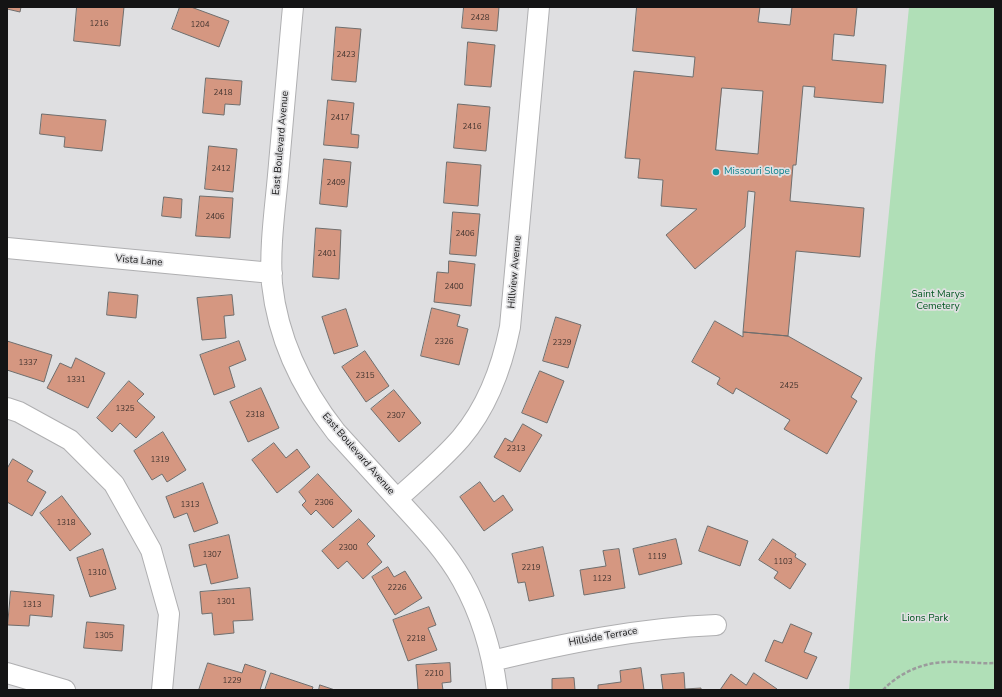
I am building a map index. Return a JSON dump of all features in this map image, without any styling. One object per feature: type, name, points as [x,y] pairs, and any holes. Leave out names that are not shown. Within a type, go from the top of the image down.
[{"type":"street","name":"East Boulevard Avenue","points":[[292,7],[273,238],[272,273],[274,296],[282,330],[292,360],[317,406],[336,432],[430,535],[462,581],[478,615],[492,661],[497,690]]},
{"type":"street","name":"Hillview Avenue","points":[[397,499],[445,455],[469,428],[488,396],[498,374],[510,327],[539,7]]},
{"type":"street","name":"Vista Lane","points":[[7,248],[272,273]]},
{"type":"street","points":[[7,408],[19,412],[70,440],[76,445],[114,484],[151,550],[169,614],[162,690]]},
{"type":"street","name":"Hillside Terrace","points":[[492,661],[614,635],[666,628],[716,625]]},
{"type":"street","points":[[7,673],[64,690]]},
{"type":"path","points":[[883,690],[901,675],[935,662],[995,663]]},
{"type":"green space","points":[[909,7],[995,7],[995,690],[849,690],[875,355]]},
{"type":"building","points":[[7,7],[21,7],[20,12],[7,9]]},
{"type":"building","points":[[77,7],[124,7],[120,46],[74,41]]},
{"type":"building","points":[[180,7],[191,7],[229,21],[219,47],[172,29]]},
{"type":"building","points":[[464,7],[499,7],[497,31],[462,28]]},
{"type":"building","name":"Missouri Slope","points":[[637,7],[760,7],[758,22],[790,25],[792,7],[857,7],[854,36],[834,34],[832,60],[886,65],[883,103],[814,97],[815,87],[803,86],[796,165],[793,165],[790,201],[864,208],[860,257],[796,251],[788,336],[743,332],[755,192],[748,191],[745,227],[695,269],[666,235],[697,209],[661,206],[663,180],[638,178],[640,159],[625,158],[634,71],[693,77],[695,57],[633,51]],"holes":[[[722,88],[763,91],[758,154],[716,150]]]},
{"type":"building","points":[[336,27],[361,29],[356,82],[332,80]]},
{"type":"building","points":[[468,42],[495,45],[491,87],[465,85]]},
{"type":"building","points":[[206,78],[242,81],[240,105],[225,104],[224,115],[203,113]]},
{"type":"building","points":[[328,100],[354,103],[351,134],[359,135],[358,148],[324,145]]},
{"type":"building","points":[[458,104],[490,107],[486,151],[454,148]]},
{"type":"building","points":[[42,114],[106,120],[102,151],[64,147],[65,137],[40,134]]},
{"type":"building","points":[[209,146],[237,149],[233,192],[205,189]]},
{"type":"building","points":[[324,159],[351,162],[347,207],[320,204]]},
{"type":"building","points":[[447,162],[481,165],[478,206],[444,203]]},
{"type":"building","points":[[200,196],[233,198],[230,238],[196,236]]},
{"type":"building","points":[[164,197],[182,199],[181,218],[162,216]]},
{"type":"building","points":[[453,212],[480,214],[476,256],[450,254]]},
{"type":"building","points":[[316,228],[341,230],[339,279],[313,277]]},
{"type":"building","points":[[449,261],[475,264],[471,306],[434,302],[437,272],[448,273]]},
{"type":"building","points":[[109,292],[138,295],[136,318],[107,315]]},
{"type":"building","points":[[232,295],[234,315],[224,316],[226,338],[202,340],[197,298]]},
{"type":"building","points":[[432,308],[460,315],[457,326],[468,329],[459,365],[421,356]]},
{"type":"building","points":[[346,309],[358,346],[334,354],[322,317]]},
{"type":"building","points":[[556,317],[581,325],[568,368],[543,361]]},
{"type":"building","points":[[715,321],[743,337],[743,332],[788,336],[862,378],[851,397],[857,401],[827,454],[784,429],[790,420],[736,388],[733,394],[717,384],[720,378],[692,362]]},
{"type":"building","points":[[7,341],[52,355],[44,382],[7,370]]},
{"type":"building","points":[[239,341],[246,360],[229,367],[235,387],[214,395],[200,355]]},
{"type":"building","points":[[365,351],[389,386],[366,402],[342,367]]},
{"type":"building","points":[[76,358],[105,373],[88,408],[47,388],[60,363],[71,368]]},
{"type":"building","points":[[540,371],[564,381],[547,423],[522,413]]},
{"type":"building","points":[[129,381],[144,394],[137,401],[155,417],[136,438],[120,423],[112,432],[97,418]]},
{"type":"building","points":[[261,388],[279,428],[248,442],[230,402]]},
{"type":"building","points":[[394,390],[421,423],[399,442],[371,409]]},
{"type":"building","points":[[523,424],[542,435],[520,472],[494,457],[505,438],[512,442]]},
{"type":"building","points":[[163,432],[186,470],[167,482],[162,474],[152,480],[134,451]]},
{"type":"building","points":[[274,443],[286,458],[297,449],[310,467],[277,493],[252,460]]},
{"type":"building","points":[[13,459],[33,471],[27,481],[46,492],[32,516],[7,502],[7,469]]},
{"type":"building","points":[[318,474],[352,511],[333,528],[316,510],[311,515],[302,505],[306,501],[299,492]]},
{"type":"building","points":[[480,482],[494,502],[503,495],[513,510],[484,531],[460,497]]},
{"type":"building","points":[[203,483],[218,523],[194,532],[187,513],[174,518],[166,497]]},
{"type":"building","points":[[62,496],[91,534],[70,551],[40,513]]},
{"type":"building","points":[[359,519],[375,536],[367,544],[382,562],[363,579],[347,561],[338,569],[322,551]]},
{"type":"building","points":[[708,526],[748,541],[740,566],[699,551]]},
{"type":"building","points":[[229,535],[238,578],[211,584],[206,564],[194,567],[189,545]]},
{"type":"building","points":[[676,539],[682,564],[639,575],[633,549]]},
{"type":"building","points":[[773,539],[796,554],[795,557],[806,564],[790,589],[774,578],[778,572],[759,560]]},
{"type":"building","points":[[543,547],[554,596],[529,601],[525,582],[518,583],[512,554]]},
{"type":"building","points":[[103,549],[116,589],[90,597],[77,558]]},
{"type":"building","points":[[619,549],[625,588],[584,595],[580,570],[606,566],[603,551]]},
{"type":"building","points":[[388,567],[394,577],[405,571],[422,598],[395,615],[372,577]]},
{"type":"building","points":[[250,588],[253,620],[233,621],[234,633],[214,635],[212,613],[202,614],[200,592]]},
{"type":"building","points":[[11,591],[54,595],[52,617],[30,615],[29,626],[8,625]]},
{"type":"building","points":[[429,607],[436,625],[428,628],[437,650],[408,661],[393,620]]},
{"type":"building","points":[[87,622],[124,625],[122,651],[84,648]]},
{"type":"building","points":[[791,624],[812,633],[804,652],[817,657],[807,679],[765,661],[774,640],[782,643]]},
{"type":"building","points":[[208,663],[242,673],[245,664],[266,671],[260,690],[199,690]]},
{"type":"building","points":[[450,663],[451,682],[442,683],[443,690],[418,690],[416,665]]},
{"type":"building","points":[[641,668],[644,690],[598,690],[598,685],[621,682],[620,671]]},
{"type":"building","points":[[271,673],[313,687],[312,690],[265,690]]},
{"type":"building","points":[[684,673],[685,689],[701,688],[701,690],[663,690],[661,675]]},
{"type":"building","points":[[754,673],[777,689],[720,690],[731,674],[746,685]]},
{"type":"building","points":[[574,678],[575,690],[552,690],[552,679]]},
{"type":"building","points":[[320,685],[335,690],[319,690]]},
{"type":"place","name":"Missouri Slope","points":[[716,172]]},
{"type":"park label","name":"Saint Marys Cemetery","points":[[938,300]]},
{"type":"park label","name":"Lions Park","points":[[925,619]]}]
